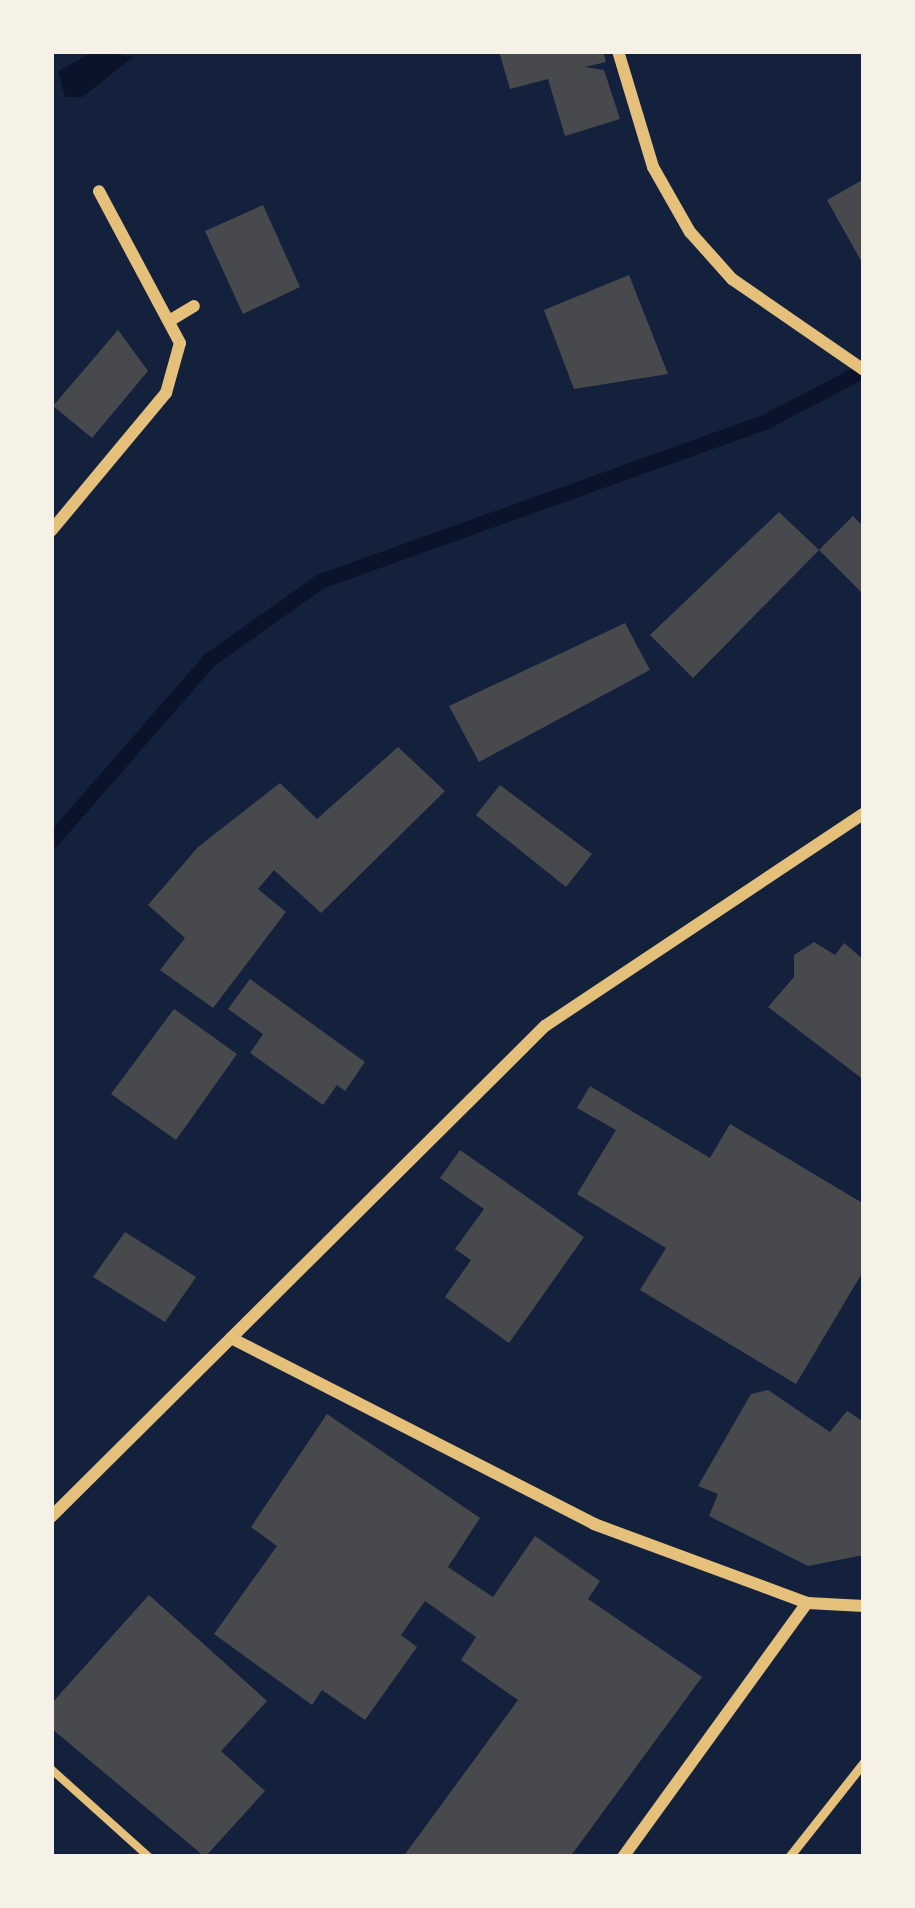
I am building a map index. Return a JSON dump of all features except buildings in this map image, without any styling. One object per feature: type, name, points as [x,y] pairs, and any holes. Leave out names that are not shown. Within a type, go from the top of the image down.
[{"type":"street","points":[[618,51],[653,167],[691,232],[732,279],[864,370]]},
{"type":"street","points":[[51,531],[166,393],[180,344],[99,191]]},
{"type":"street","points":[[169,321],[194,306]]},
{"type":"street","points":[[51,1516],[544,1026],[864,813]]},
{"type":"street","points":[[231,1338],[496,1479],[807,1603],[864,1606]]},
{"type":"street","points":[[623,1857],[807,1603]]},
{"type":"lane","points":[[789,1857],[864,1762]]},
{"type":"path","points":[[51,1769],[149,1857]]},
{"type":"water","points":[[95,51],[133,57],[83,97],[65,97],[58,71]]},
{"type":"waterway","points":[[51,841],[210,659],[320,581],[764,422],[864,370]]}]
